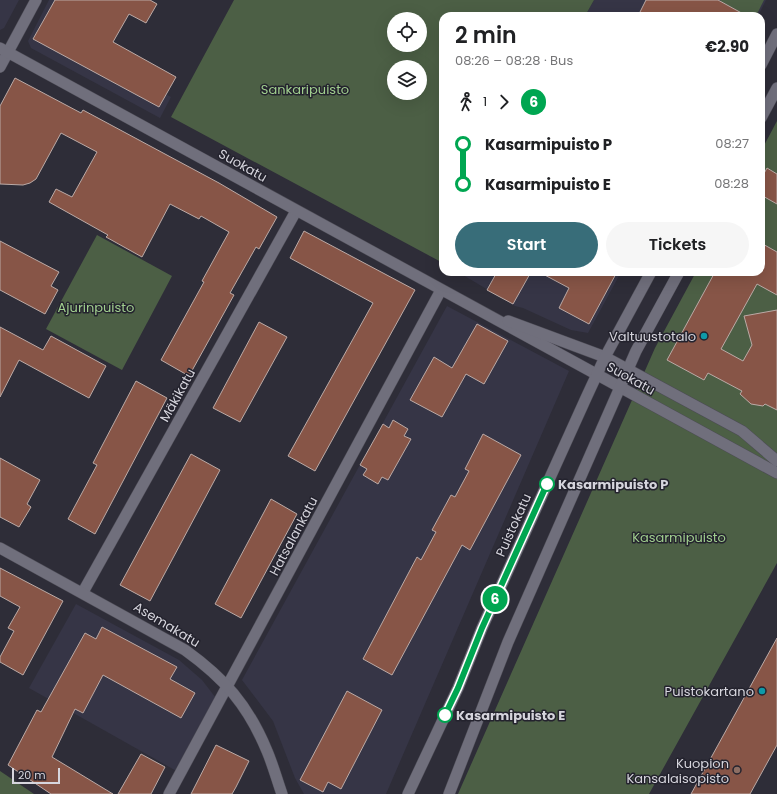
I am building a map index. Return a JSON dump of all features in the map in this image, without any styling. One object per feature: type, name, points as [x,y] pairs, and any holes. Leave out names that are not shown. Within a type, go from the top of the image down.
[{"type":"street","points":[[0,67],[4,51],[36,0]]},
{"type":"street","points":[[765,57],[777,34]]},
{"type":"street","name":"Suokatu","points":[[4,51],[777,473]]},
{"type":"street","points":[[765,110],[777,88]]},
{"type":"street","name":"Mäkikatu","points":[[83,592],[296,211]]},
{"type":"street","name":"Puistokatu","points":[[408,794],[458,688],[482,628],[596,375],[649,276]]},
{"type":"street","points":[[449,794],[508,642],[621,389],[636,351],[677,276]]},
{"type":"street","name":"Hatsalankatu","points":[[169,794],[441,290]]},
{"type":"street","name":"Suokatu","points":[[471,307],[605,357],[629,369],[742,431],[777,461]]},
{"type":"street","name":"Asemakatu","points":[[0,548],[83,592],[185,650],[199,660],[228,686],[248,712],[267,750],[282,794]]},
{"type":"shaded area","points":[[0,0],[19,0],[4,28],[0,30]]},
{"type":"shaded area","points":[[49,0],[82,0],[62,37],[171,97],[160,118],[31,48],[28,41]]},
{"type":"shaded area","points":[[594,0],[766,0],[760,12],[587,12]]},
{"type":"shaded area","points":[[465,276],[619,276],[588,333],[571,330],[523,308],[515,306]]},
{"type":"shaded area","points":[[447,306],[569,371],[386,794],[304,794],[295,778],[273,721],[242,680]]},
{"type":"shaded area","points":[[76,604],[179,660],[202,680],[219,702],[180,773],[29,688]]},
{"type":"green space","name":"Sankaripuisto","points":[[234,0],[594,0],[587,12],[439,12],[439,261],[171,117]]},
{"type":"green space","points":[[764,0],[758,12],[740,12],[720,1]]},
{"type":"green space","name":"Kasarmipuisto","points":[[777,121],[777,563],[649,794],[458,794],[655,348],[694,276],[765,276],[765,144]]},
{"type":"green space","name":"Ajurinpuisto","points":[[97,235],[172,276],[122,370],[46,329]]},
{"type":"green space","points":[[0,771],[34,794],[0,794]]},
{"type":"building","points":[[55,0],[150,0],[157,4],[146,23],[129,14],[113,42],[176,77],[159,107],[33,39]]},
{"type":"building","points":[[646,0],[718,0],[740,12],[640,12]]},
{"type":"building","points":[[15,78],[81,113],[83,110],[219,183],[277,217],[259,249],[256,247],[230,293],[234,295],[189,376],[161,360],[204,282],[202,281],[229,232],[201,216],[199,219],[170,204],[142,257],[106,237],[108,235],[49,202],[56,189],[72,197],[97,152],[61,133],[36,179],[23,185],[0,184],[0,106]]},
{"type":"building","points":[[767,168],[777,174],[777,204],[765,197],[765,172]]},
{"type":"building","points":[[304,231],[415,290],[315,471],[288,456],[373,303],[290,258]]},
{"type":"building","points":[[0,241],[59,272],[51,286],[58,290],[45,314],[0,290]]},
{"type":"building","name":"Valtuustotalo","points":[[765,245],[777,252],[777,295],[757,284],[721,349],[743,361],[752,345],[744,316],[777,310],[777,410],[765,404],[763,406],[751,404],[740,394],[742,391],[708,373],[704,380],[667,360],[713,276],[765,276]]},
{"type":"building","points":[[495,276],[529,276],[513,304],[487,290]]},
{"type":"building","points":[[546,276],[615,276],[589,324],[559,308],[569,288]]},
{"type":"building","points":[[259,322],[287,337],[240,422],[213,408]]},
{"type":"building","points":[[477,324],[508,341],[484,384],[466,374],[442,417],[410,400],[434,357],[452,368]]},
{"type":"building","points":[[0,327],[43,350],[51,336],[106,366],[89,398],[19,360],[0,397]]},
{"type":"building","points":[[136,381],[167,398],[95,534],[68,519],[97,465],[93,463]]},
{"type":"building","points":[[393,420],[408,429],[404,436],[411,439],[388,480],[382,477],[378,484],[363,475],[367,469],[360,465],[383,424],[389,428]]},
{"type":"building","points":[[483,434],[521,455],[470,550],[462,545],[392,675],[363,659],[417,557],[421,560],[436,532],[432,530],[451,495],[455,497],[469,471],[465,469]]},
{"type":"building","points":[[191,454],[220,470],[150,601],[120,585]]},
{"type":"building","points":[[0,458],[40,480],[27,504],[31,507],[19,527],[0,517]]},
{"type":"building","points":[[271,499],[297,514],[241,618],[215,604]]},
{"type":"building","points":[[0,568],[63,601],[23,675],[0,662],[0,657],[14,631],[8,628],[20,607],[0,596]]},
{"type":"building","points":[[102,627],[177,667],[170,679],[195,693],[181,718],[103,675],[83,713],[75,709],[52,757],[113,794],[51,794],[8,765],[37,710],[41,712],[85,633],[96,639]]},
{"type":"building","name":"Puistokartano","points":[[777,638],[777,745],[750,794],[691,794]]},
{"type":"building","points":[[347,691],[382,710],[341,789],[328,782],[323,792],[300,780]]},
{"type":"building","points":[[216,745],[249,761],[236,787],[232,794],[191,794]]},
{"type":"building","points":[[141,754],[165,767],[151,794],[118,794]]},
{"type":"bus line","name":"6","points":[[445,715],[458,688],[482,628],[547,484]]},
{"type":"place","name":"Valtuustotalo","points":[[704,336]]},
{"type":"place","name":"Kasarmipuisto P","points":[[547,484]]},
{"type":"place","name":"Puistokartano","points":[[762,691]]},
{"type":"place","name":"Kasarmipuisto E","points":[[445,715]]},
{"type":"place","name":"Kuopion Kansalaisopisto","points":[[737,770]]}]
